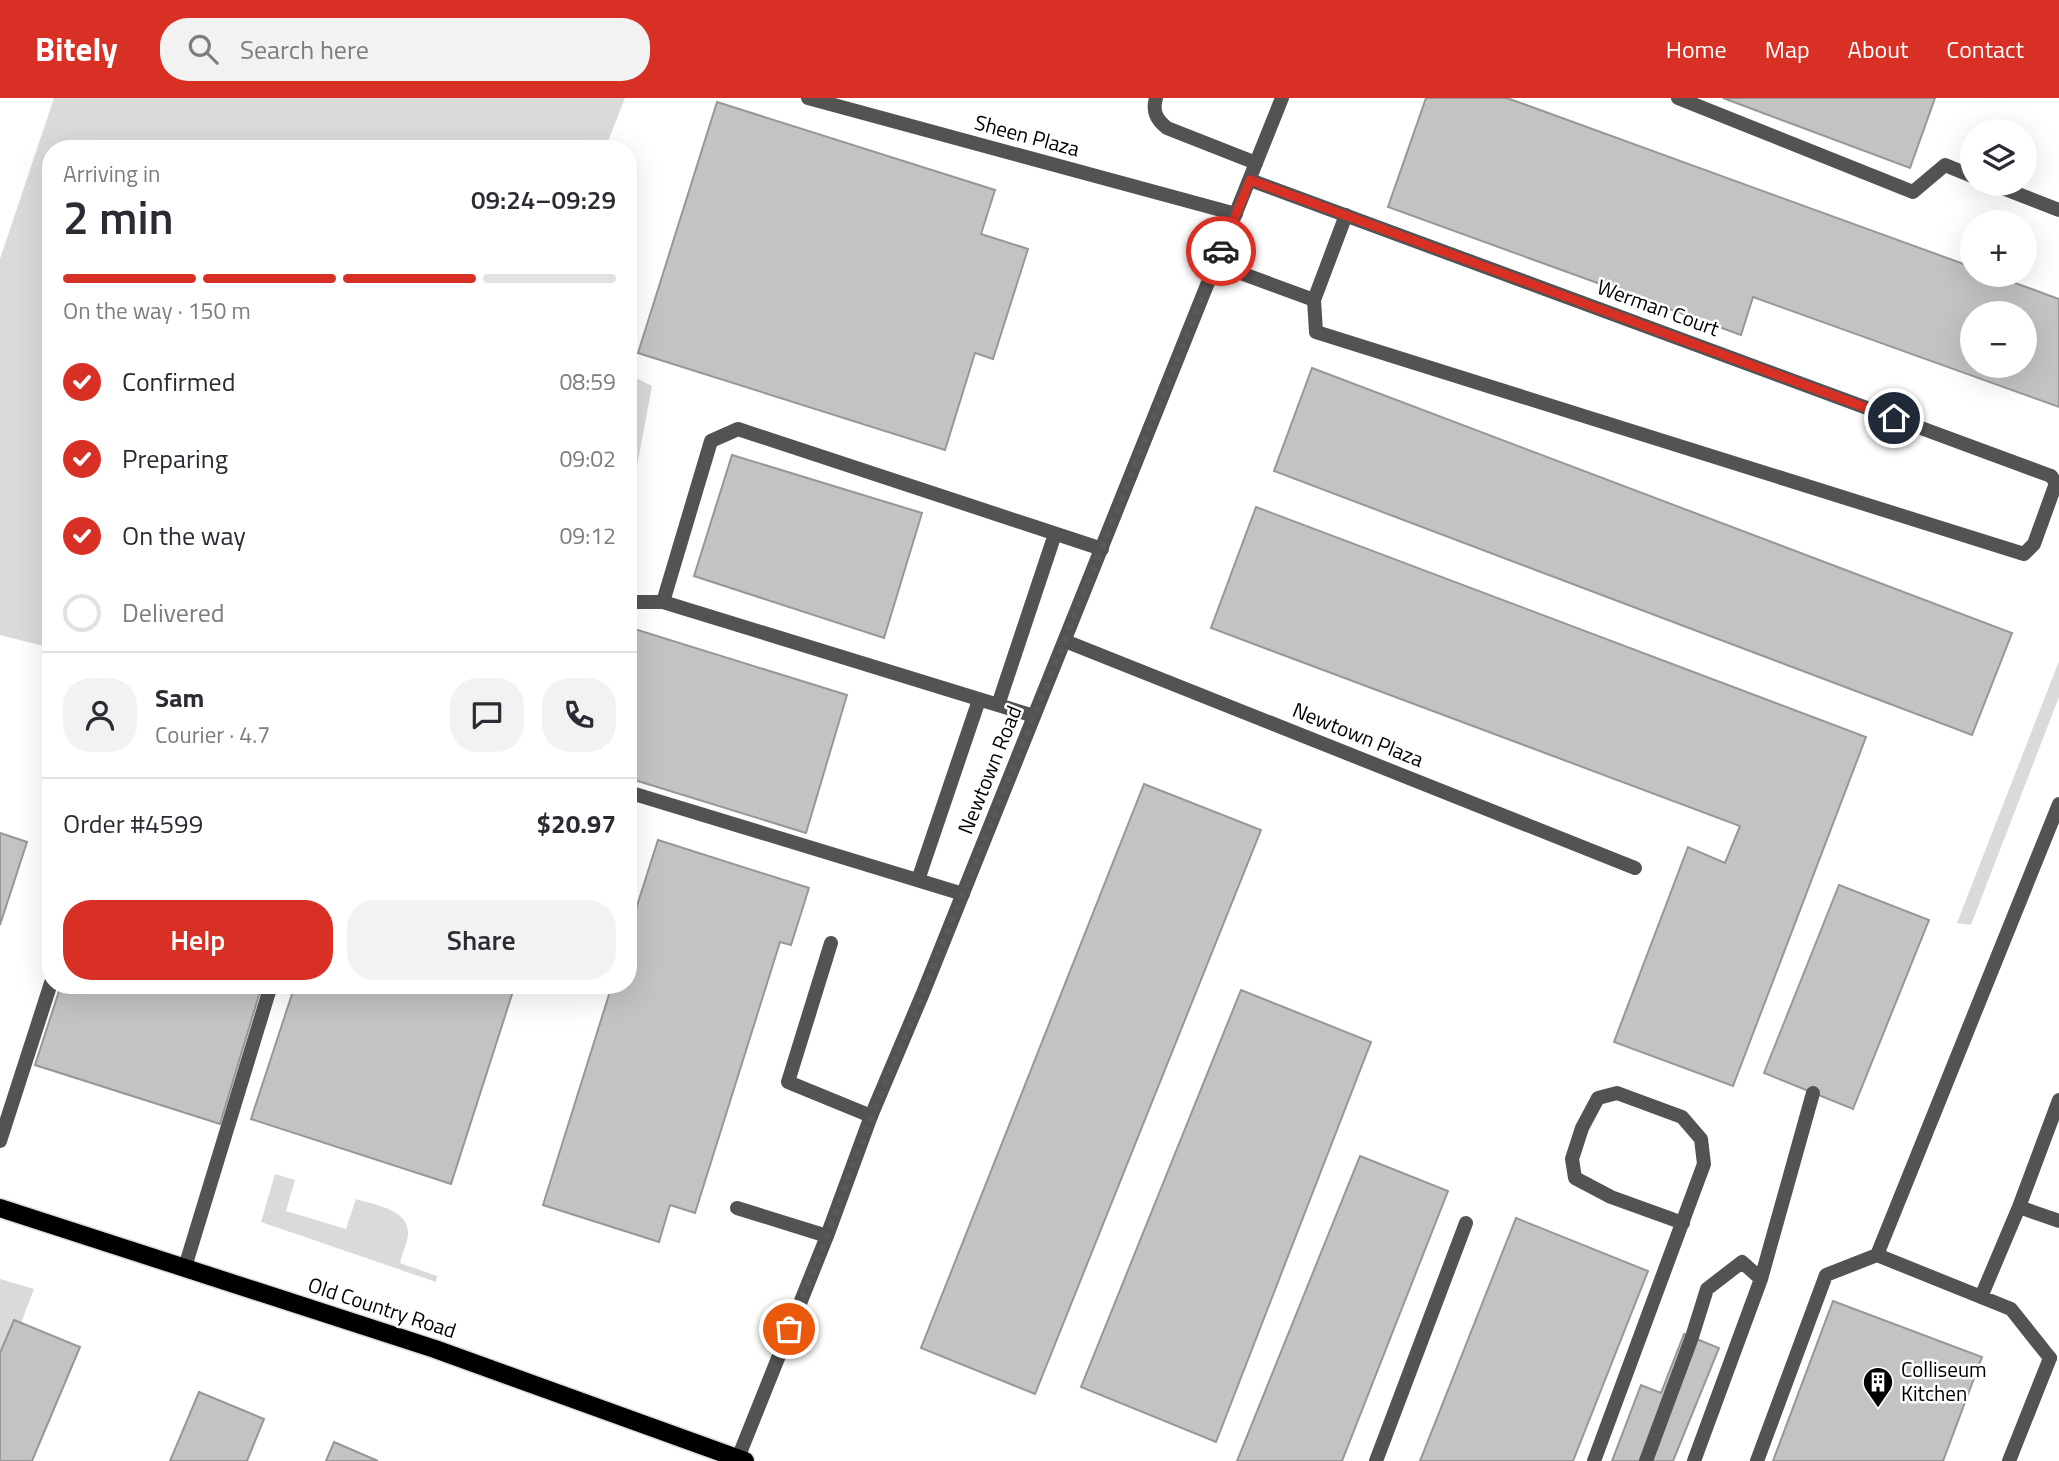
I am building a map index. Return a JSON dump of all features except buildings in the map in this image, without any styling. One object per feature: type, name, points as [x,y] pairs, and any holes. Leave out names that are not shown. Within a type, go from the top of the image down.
[{"type":"main road","name":"Old Country Road","points":[[0,1208],[500,1372],[718,1456],[742,1460]]},
{"type":"street","name":"Sheen Plaza","points":[[808,98],[1236,214]]},
{"type":"street","points":[[1156,98],[1154,106],[1158,120],[1167,128],[1256,163]]},
{"type":"street","name":"Newtown Road","points":[[742,1460],[872,1116],[1282,98]]},
{"type":"street","points":[[1678,98],[1913,192],[1945,166],[1960,172]]},
{"type":"street","name":"Werman Court","points":[[1250,180],[2051,477],[2056,483],[2034,544],[2024,554],[1317,332],[1314,300]]},
{"type":"street","points":[[2023,196],[2059,210]]},
{"type":"street","points":[[2044,204],[2059,197]]},
{"type":"street","points":[[1216,264],[1314,300],[1346,215]]},
{"type":"street","points":[[663,602],[711,441],[738,429],[1102,549]]},
{"type":"street","points":[[998,705],[1055,534]]},
{"type":"street","points":[[637,602],[663,602],[1034,716]]},
{"type":"street","name":"Newtown Plaza","points":[[1065,641],[1635,868]]},
{"type":"street","points":[[918,880],[979,700]]},
{"type":"street","points":[[637,795],[963,894]]},
{"type":"street","points":[[1877,1255],[2053,834],[2059,804]]},
{"type":"street","points":[[831,943],[788,1082],[872,1116]]},
{"type":"street","points":[[0,1141],[47,994]]},
{"type":"street","points":[[185,1267],[268,994]]},
{"type":"street","points":[[1594,1461],[1683,1223],[1704,1164],[1701,1139],[1682,1117],[1617,1093],[1598,1098],[1582,1128],[1572,1159],[1575,1178],[1611,1198],[1683,1223]]},
{"type":"street","points":[[1694,1461],[1761,1279],[1813,1093]]},
{"type":"street","points":[[1982,1297],[2059,1100]]},
{"type":"street","points":[[2019,1207],[2059,1221]]},
{"type":"street","points":[[737,1208],[827,1236]]},
{"type":"street","points":[[1376,1461],[1466,1223]]},
{"type":"street","points":[[1757,1461],[1826,1275],[1877,1255],[2011,1310],[2050,1357],[2010,1461]]},
{"type":"street","points":[[1646,1461],[1707,1289],[1742,1262],[1761,1279]]},
{"type":"shaded area","points":[[54,98],[625,98],[609,140],[42,140],[42,646],[0,635],[0,259]]},
{"type":"shaded area","points":[[637,378],[652,386],[637,467]]},
{"type":"shaded area","points":[[2059,661],[2059,697],[1971,925],[1957,923]]},
{"type":"shaded area","points":[[275,1174],[295,1180],[286,1211],[346,1229],[356,1199],[397,1214],[407,1226],[408,1235],[400,1263],[437,1276],[436,1282],[261,1222]]},
{"type":"shaded area","points":[[0,1279],[34,1289],[0,1378]]},
{"type":"way so far","points":[[789,1329],[872,1116],[1221,251]]},
{"type":"place","name":"Colliseum Kitchen","points":[[1878,1409]]},
{"type":"route","points":[[1221,251],[1250,180],[1894,418]]}]
